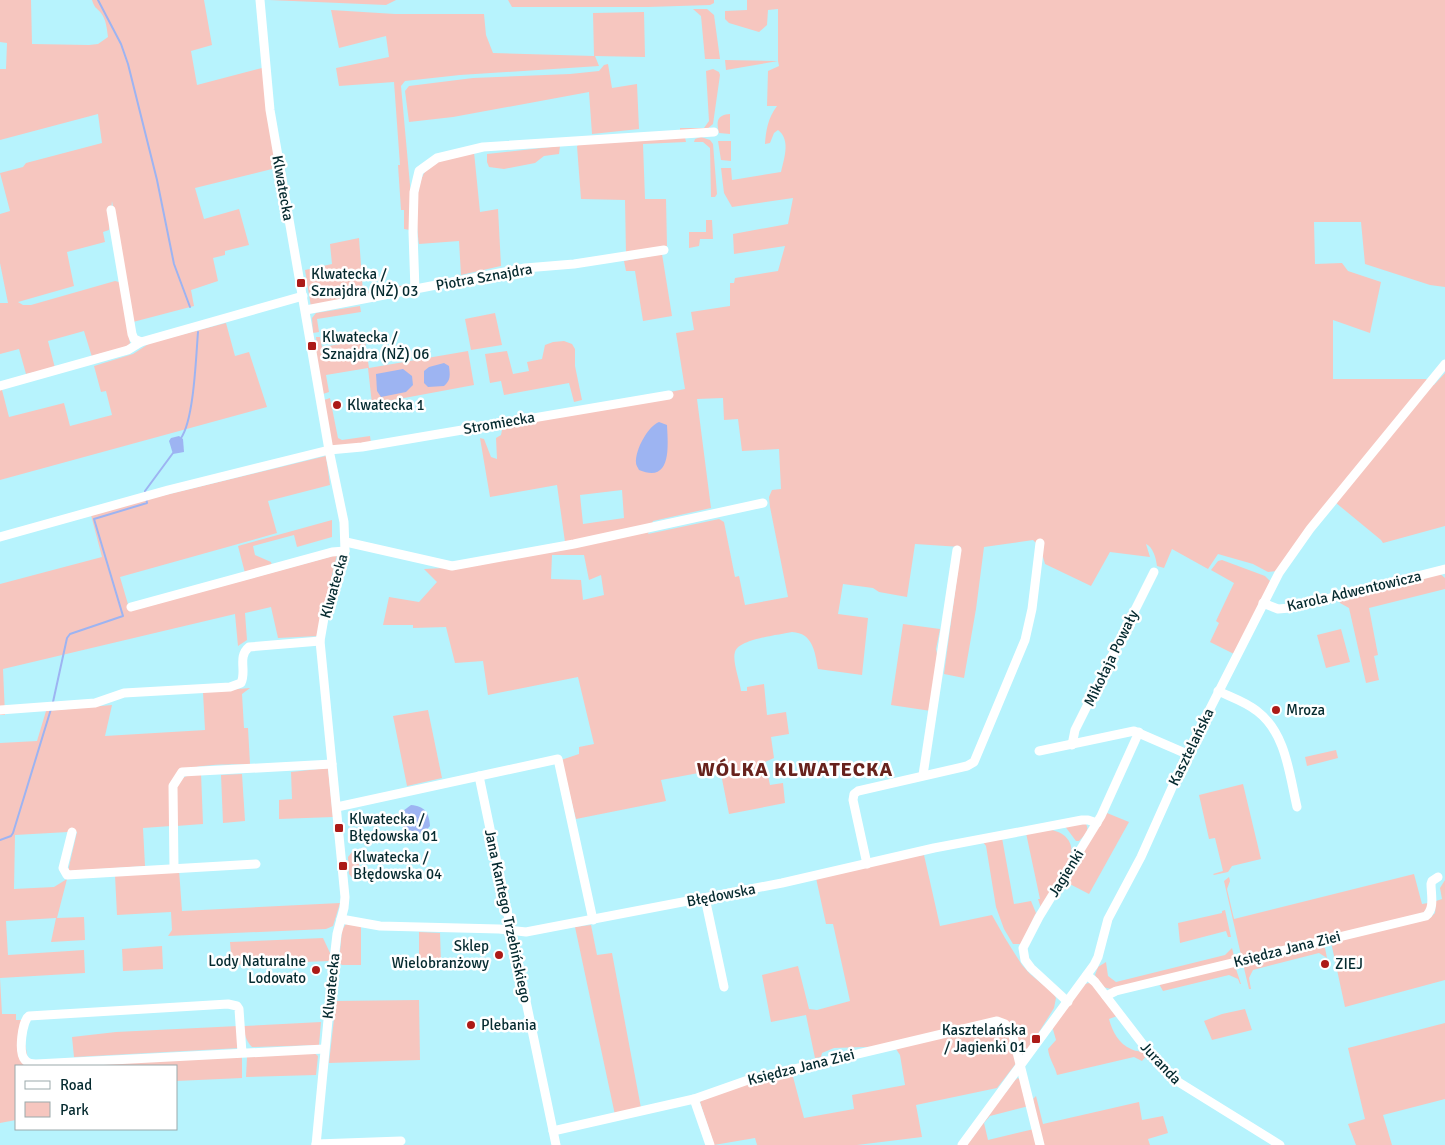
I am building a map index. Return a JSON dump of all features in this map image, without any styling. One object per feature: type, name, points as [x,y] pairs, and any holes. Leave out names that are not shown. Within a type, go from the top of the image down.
[{"type":"street","name":"Klwatecka","points":[[260,0],[270,110],[329,450],[344,522],[345,546],[324,618],[320,642],[345,897],[337,934],[324,1048],[316,1145]]},
{"type":"street","points":[[415,290],[412,232],[414,192],[419,171],[428,162],[483,147],[714,132]]},
{"type":"street","points":[[111,210],[132,334],[134,339],[141,342]]},
{"type":"street","name":"Piotra Sznajdra","points":[[306,310],[525,268],[574,264],[664,250]]},
{"type":"street","points":[[0,386],[128,350],[141,342],[303,296]]},
{"type":"street","name":"Kasztelańska","points":[[962,1145],[1068,1002],[1098,957],[1108,919],[1141,857],[1187,754],[1218,691],[1279,573],[1296,547],[1445,364]]},
{"type":"street","name":"Stromiecka","points":[[0,537],[146,496],[329,450],[362,447],[669,395]]},
{"type":"street","points":[[131,608],[332,552],[345,546],[452,566],[574,544],[763,503]]},
{"type":"street","points":[[867,864],[854,806],[854,794],[862,789],[967,766],[974,762],[1025,640],[1032,609],[1040,543]]},
{"type":"street","points":[[923,775],[957,550]]},
{"type":"street","name":"Karola Adwentowicza","points":[[1263,603],[1278,609],[1290,608],[1445,569]]},
{"type":"street","name":"Mikołaja Powały","points":[[1072,745],[1075,730],[1154,572]]},
{"type":"street","points":[[0,710],[102,702],[124,693],[236,686],[243,679],[242,658],[249,648],[320,642]]},
{"type":"street","points":[[1218,691],[1255,710],[1270,723],[1283,748],[1297,807]]},
{"type":"street","points":[[1039,751],[1129,731],[1139,732],[1187,754]]},
{"type":"street","name":"Jagienki","points":[[1068,1002],[1031,968],[1025,960],[1023,948],[1039,917],[1104,810],[1139,732]]},
{"type":"street","points":[[337,807],[558,759],[593,920]]},
{"type":"street","points":[[174,868],[173,786],[182,772],[332,764]]},
{"type":"street","name":"Jana Kantego Trzebińskiego","points":[[479,776],[556,1145]]},
{"type":"street","name":"Błędowska","points":[[341,919],[380,926],[526,932],[705,898],[934,848],[1082,820],[1097,823]]},
{"type":"street","points":[[72,832],[63,868],[67,875],[256,864]]},
{"type":"street","name":"Księdza Jana Ziei","points":[[1106,996],[1116,991],[1426,916],[1432,906],[1431,884],[1438,877]]},
{"type":"street","points":[[705,898],[724,987]]},
{"type":"street","name":"Juranda","points":[[1087,975],[1106,996],[1155,1060],[1172,1078],[1280,1145]]},
{"type":"street","points":[[242,1053],[239,1009],[237,1006],[228,1004],[29,1016],[24,1022],[21,1049],[28,1063],[36,1064],[242,1053],[324,1048]]},
{"type":"street","name":"Księdza Jana Ziei","points":[[553,1131],[694,1099],[748,1080],[997,1021],[1006,1024],[1011,1029],[1040,1145]]},
{"type":"street","points":[[694,1099],[710,1145]]},
{"type":"street","points":[[316,1145],[401,1141]]},
{"type":"green space","points":[[0,0],[31,0],[32,44],[89,45],[98,44],[108,37],[104,18],[92,0],[204,0],[212,45],[191,51],[197,85],[262,68],[276,168],[195,188],[204,219],[239,209],[249,245],[225,251],[225,255],[213,258],[218,281],[191,290],[194,306],[133,322],[112,201],[109,230],[103,232],[105,242],[67,252],[74,286],[18,302],[23,305],[31,305],[115,281],[119,282],[130,343],[128,346],[92,357],[84,331],[48,341],[55,368],[26,374],[19,349],[0,354],[0,303],[8,303],[0,263],[0,214],[10,211],[0,173],[23,167],[26,163],[102,143],[98,114],[0,140],[0,69],[6,69],[7,43],[0,42]]},
{"type":"green space","points":[[269,0],[396,0],[386,5]]},
{"type":"green space","points":[[508,0],[714,0],[714,3],[710,5],[648,7],[512,7]]},
{"type":"green space","points":[[747,0],[1445,0],[1445,287],[1430,285],[1365,264],[1361,222],[1314,222],[1315,264],[1342,263],[1348,271],[1381,282],[1370,333],[1333,320],[1333,379],[1426,379],[1434,385],[1445,373],[1445,526],[1383,543],[1330,498],[1277,571],[1268,572],[1253,564],[1218,554],[1208,569],[1172,549],[1164,568],[1157,566],[1152,550],[1146,544],[1150,557],[1110,552],[1091,586],[1045,564],[1043,557],[1036,554],[1037,544],[1033,540],[984,547],[964,678],[944,674],[961,547],[915,544],[907,597],[879,592],[873,588],[843,584],[838,614],[868,618],[862,675],[818,669],[812,644],[799,633],[792,632],[751,641],[743,644],[735,652],[735,666],[741,691],[747,691],[747,687],[764,684],[767,715],[786,712],[789,734],[771,737],[774,758],[765,762],[770,785],[783,783],[785,803],[729,814],[720,769],[661,780],[666,801],[576,819],[561,760],[579,754],[579,747],[594,744],[578,677],[488,695],[483,661],[455,663],[446,627],[413,628],[413,625],[383,625],[389,597],[419,602],[437,582],[424,569],[444,568],[565,542],[557,485],[490,497],[480,438],[484,439],[491,457],[497,459],[496,438],[501,435],[502,430],[507,424],[685,389],[676,333],[694,330],[691,312],[730,306],[730,283],[734,283],[735,278],[778,271],[785,246],[734,254],[733,234],[788,224],[793,198],[732,207],[724,193],[721,168],[731,168],[732,180],[781,172],[785,155],[784,139],[778,130],[774,133],[770,143],[765,144],[768,124],[777,106],[767,106],[768,71],[779,66],[778,9],[768,10],[767,25],[759,32],[729,23],[725,19],[725,11],[747,10]],"holes":[[[723,398],[724,420],[738,419],[742,451],[779,449],[781,489],[772,490],[769,497],[788,597],[745,605],[739,576],[735,577],[724,522],[719,519],[648,534],[653,521],[711,508],[697,399]],[[622,490],[624,518],[583,524],[580,495]],[[552,555],[584,555],[589,580],[601,575],[604,595],[583,600],[581,580],[551,579]]]},
{"type":"green space","points":[[693,9],[707,9],[714,15],[720,59],[705,59],[701,16]]},
{"type":"green space","points":[[331,10],[395,14],[484,14],[486,35],[493,53],[594,56],[593,13],[644,12],[645,57],[595,56],[599,66],[460,75],[405,81],[401,86],[411,196],[410,230],[404,229],[404,210],[401,210],[394,82],[339,86],[336,68],[389,57],[386,36],[339,48]]},
{"type":"green space","points":[[725,60],[778,61],[726,70]]},
{"type":"green space","points":[[608,64],[612,88],[637,84],[639,129],[592,134],[589,92],[453,117],[409,122],[405,91],[409,86],[473,78],[599,71],[604,65]]},
{"type":"green space","points":[[713,69],[719,72],[720,75],[713,124],[706,130],[680,132],[680,128],[704,128],[709,121],[706,71]]},
{"type":"green space","points":[[730,114],[730,134],[719,133],[718,119]]},
{"type":"green space","points":[[685,137],[686,142],[643,144],[645,199],[666,199],[667,246],[626,254],[625,200],[581,199],[577,146],[580,143]]},
{"type":"green space","points":[[701,137],[710,140],[713,144],[717,194],[715,197],[711,197],[710,148],[703,142],[694,142],[695,139]]},
{"type":"green space","points":[[718,141],[731,141],[731,161],[721,160]]},
{"type":"green space","points":[[560,146],[559,154],[544,156],[535,163],[504,169],[489,167],[487,162],[487,154]]},
{"type":"green space","points":[[474,152],[480,212],[498,209],[501,266],[461,275],[459,241],[419,244],[417,199],[419,187],[428,167],[440,159]]},
{"type":"green space","points":[[706,220],[712,220],[713,239],[700,239],[699,246],[689,248],[689,232],[706,232]]},
{"type":"green space","points":[[359,238],[363,292],[406,285],[408,288],[311,307],[305,270],[332,264],[330,244]]},
{"type":"green space","points":[[662,254],[672,316],[643,321],[635,271],[626,271],[624,261]]},
{"type":"green space","points":[[360,306],[361,312],[317,319],[319,332],[313,333],[312,318],[316,313]]},
{"type":"green space","points":[[495,313],[502,345],[471,350],[465,319]]},
{"type":"green space","points":[[226,323],[235,356],[249,352],[267,407],[0,480],[0,390],[2,390],[9,417],[64,403],[70,426],[112,415],[106,391],[101,392],[94,366],[133,354],[150,343]]},
{"type":"green space","points":[[316,337],[320,337],[322,347],[365,340],[369,368],[468,351],[474,385],[372,404],[368,368],[326,375],[329,392],[323,394],[315,348],[317,347]]},
{"type":"green space","points":[[564,341],[572,344],[575,349],[575,366],[582,400],[574,402],[569,383],[504,395],[501,381],[490,383],[485,354],[507,351],[513,374],[529,371],[527,362],[542,359],[545,345]]},
{"type":"green space","points":[[330,398],[338,438],[342,440],[370,436],[371,443],[335,447],[332,445],[324,400]]},
{"type":"green space","points":[[326,456],[330,485],[268,501],[277,533],[120,577],[130,611],[337,555],[317,636],[278,638],[271,607],[245,613],[247,640],[238,646],[235,614],[3,669],[5,715],[0,715],[0,584],[102,557],[91,515],[128,504]]},
{"type":"green space","points":[[332,520],[332,537],[297,547],[294,535],[253,546],[255,555],[271,562],[272,566],[245,573],[238,546]]},
{"type":"green space","points":[[1222,560],[1265,576],[1270,581],[1270,586],[1234,654],[1210,642],[1219,623],[1216,621],[1234,583],[1211,570],[1218,561]]},
{"type":"green space","points":[[1439,573],[1445,578],[1445,589],[1369,608],[1378,655],[1374,656],[1379,680],[1366,683],[1349,608],[1340,603],[1339,599]]},
{"type":"green space","points":[[903,624],[940,629],[936,649],[938,659],[931,711],[891,705]]},
{"type":"green space","points":[[1341,629],[1350,662],[1326,668],[1317,635]]},
{"type":"green space","points":[[250,688],[242,694],[244,728],[248,728],[250,764],[200,766],[175,776],[171,826],[143,828],[145,866],[68,871],[77,832],[72,830],[68,832],[15,835],[14,889],[54,887],[67,879],[57,918],[84,917],[85,940],[51,942],[56,918],[6,921],[8,955],[84,950],[85,973],[0,978],[0,743],[37,741],[46,711],[112,705],[105,736],[205,730],[203,692]]},
{"type":"green space","points":[[428,710],[442,778],[407,786],[393,716]]},
{"type":"green space","points":[[1336,750],[1338,758],[1307,766],[1305,757]]},
{"type":"green space","points":[[328,768],[333,817],[279,819],[279,800],[292,799],[291,772]]},
{"type":"green space","points":[[201,773],[203,824],[176,826],[175,794],[178,783],[181,779]]},
{"type":"green space","points":[[242,774],[245,821],[223,823],[221,775]]},
{"type":"green space","points":[[1243,784],[1261,859],[1232,866],[1228,872],[1214,875],[1223,871],[1215,838],[1209,839],[1199,795]]},
{"type":"green space","points":[[1107,813],[1129,822],[1089,894],[1064,881]]},
{"type":"green space","points":[[1086,824],[1087,831],[1079,841],[1076,841],[1064,825]]},
{"type":"green space","points":[[1052,830],[1061,833],[1068,839],[1072,851],[1071,856],[1041,908],[1026,833]]},
{"type":"green space","points":[[1002,838],[1014,904],[1031,901],[1036,913],[1021,944],[1013,944],[1004,929],[996,907],[986,846],[983,842]]},
{"type":"green space","points":[[356,851],[362,877],[353,879],[349,874],[348,857],[352,852]]},
{"type":"green space","points":[[924,855],[940,926],[992,915],[1022,965],[1056,998],[1054,1008],[1034,1040],[997,1088],[916,1105],[922,1137],[857,1145],[757,1145],[755,1138],[714,1145],[700,1102],[703,1099],[744,1084],[792,1073],[804,1118],[854,1109],[852,1095],[905,1085],[900,1055],[894,1046],[834,1048],[822,1053],[821,1057],[815,1058],[806,1015],[771,1022],[762,975],[798,966],[809,1009],[817,1010],[850,1001],[833,924],[826,924],[816,878],[892,860]]},
{"type":"green space","points":[[179,870],[182,911],[340,903],[333,926],[326,929],[168,936],[172,930],[171,912],[117,915],[115,875]]},
{"type":"green space","points":[[1414,874],[1422,904],[1428,903],[1429,906],[1423,913],[1243,957],[1241,955],[1224,881],[1229,877],[1230,881],[1227,889],[1234,919]]},
{"type":"green space","points":[[1445,880],[1445,980],[1345,1007],[1331,942],[1430,918],[1435,913],[1436,901],[1442,899],[1440,888]]},
{"type":"green space","points":[[1225,910],[1231,937],[1228,937],[1226,931],[1180,943],[1178,923],[1222,913]]},
{"type":"green space","points":[[346,924],[361,926],[361,965],[342,965],[339,963],[342,930]]},
{"type":"green space","points":[[591,925],[597,955],[612,953],[641,1108],[615,1115],[575,927]]},
{"type":"green space","points":[[419,932],[440,933],[441,962],[419,963]]},
{"type":"green space","points":[[323,938],[331,955],[329,961],[232,965],[230,942]]},
{"type":"green space","points":[[1321,945],[1325,948],[1327,958],[1319,953],[1253,970],[1249,978],[1251,989],[1249,989],[1243,964]]},
{"type":"green space","points":[[162,946],[163,969],[123,971],[122,949]]},
{"type":"green space","points":[[1232,948],[1234,956],[1232,960],[1111,989],[1103,987],[1095,975],[1098,967],[1106,962],[1108,976],[1116,982],[1225,955]]},
{"type":"green space","points":[[1235,966],[1241,984],[1238,979],[1229,975],[1163,991],[1159,984]]},
{"type":"green space","points":[[0,978],[2,1014],[16,1014],[16,1020],[21,1020],[29,1065],[15,1065],[15,1120],[0,1123]]},
{"type":"green space","points":[[1085,984],[1093,984],[1117,1016],[1109,1019],[1114,1032],[1120,1040],[1131,1049],[1148,1054],[1142,1061],[1134,1057],[1057,1075],[1048,1049],[1056,1040],[1052,1026]]},
{"type":"green space","points":[[419,1000],[420,1060],[329,1063],[336,1001]]},
{"type":"green space","points":[[1245,1009],[1252,1030],[1212,1040],[1204,1021],[1222,1014]]},
{"type":"green space","points":[[321,1022],[319,1045],[252,1047],[244,1032],[244,1026]]},
{"type":"green space","points":[[1445,1023],[1445,1099],[1383,1115],[1392,1145],[1356,1145],[1348,1124],[1365,1119],[1348,1048]]},
{"type":"green space","points":[[238,1026],[240,1048],[74,1057],[72,1037],[116,1032]]},
{"type":"green space","points":[[313,1052],[318,1056],[316,1075],[246,1077],[247,1057]]},
{"type":"green space","points":[[242,1054],[242,1078],[178,1081],[178,1065],[54,1065]]},
{"type":"green space","points":[[1018,1078],[1029,1106],[990,1116],[984,1123],[988,1140],[1034,1129],[1037,1145],[967,1145],[1003,1095]]},
{"type":"green space","points":[[1036,1096],[1043,1124],[1139,1102],[1142,1120],[1163,1116],[1168,1133],[1148,1139],[1150,1145],[1043,1145],[1033,1099]]},
{"type":"water","points":[[444,363],[449,366],[450,375],[448,382],[444,386],[428,387],[424,383],[424,371],[429,367]]},
{"type":"water","points":[[403,369],[412,376],[413,385],[406,392],[381,397],[377,391],[376,374]]},
{"type":"water","points":[[659,422],[667,425],[666,461],[657,472],[650,473],[639,470],[636,458],[640,445],[651,428]]},
{"type":"water","points":[[179,436],[183,439],[184,452],[173,454],[169,441],[171,438]]},
{"type":"water","points":[[411,805],[423,809],[429,817],[430,826],[423,834],[409,835],[403,827],[403,811]]},
{"type":"waterway","points":[[98,0],[121,44],[128,64],[157,180],[174,264],[190,307]]},
{"type":"waterway","points":[[181,438],[192,403],[198,332]]},
{"type":"waterway","points":[[145,493],[173,453]]},
{"type":"waterway","points":[[53,702],[67,638],[70,634],[123,616],[94,519],[147,503],[146,498]]},
{"type":"waterway","points":[[0,840],[11,836],[13,833],[51,709]]},
{"type":"place","name":"Klwatecka / Sznajdra (NŻ) 03","points":[[301,283]]},
{"type":"place","name":"Klwatecka / Sznajdra (NŻ) 06","points":[[312,346]]},
{"type":"place","name":"Klwatecka 1","points":[[337,405]]},
{"type":"place","name":"Mroza","points":[[1276,710]]},
{"type":"place","name":"Klwatecka / Błędowska 01","points":[[339,828]]},
{"type":"place","name":"Klwatecka / Błędowska 04","points":[[343,866]]},
{"type":"place","name":"Sklep Wielobranżowy","points":[[499,955]]},
{"type":"place","name":"ZIEJ","points":[[1325,964]]},
{"type":"place","name":"Lody Naturalne Lodovato","points":[[316,970]]},
{"type":"place","name":"Plebania","points":[[471,1025]]},
{"type":"place","name":"Kasztelańska / Jagienki 01","points":[[1036,1039]]},
{"type":"district","name":"WÓLKA KLWATECKA","points":[[795,769]]}]
